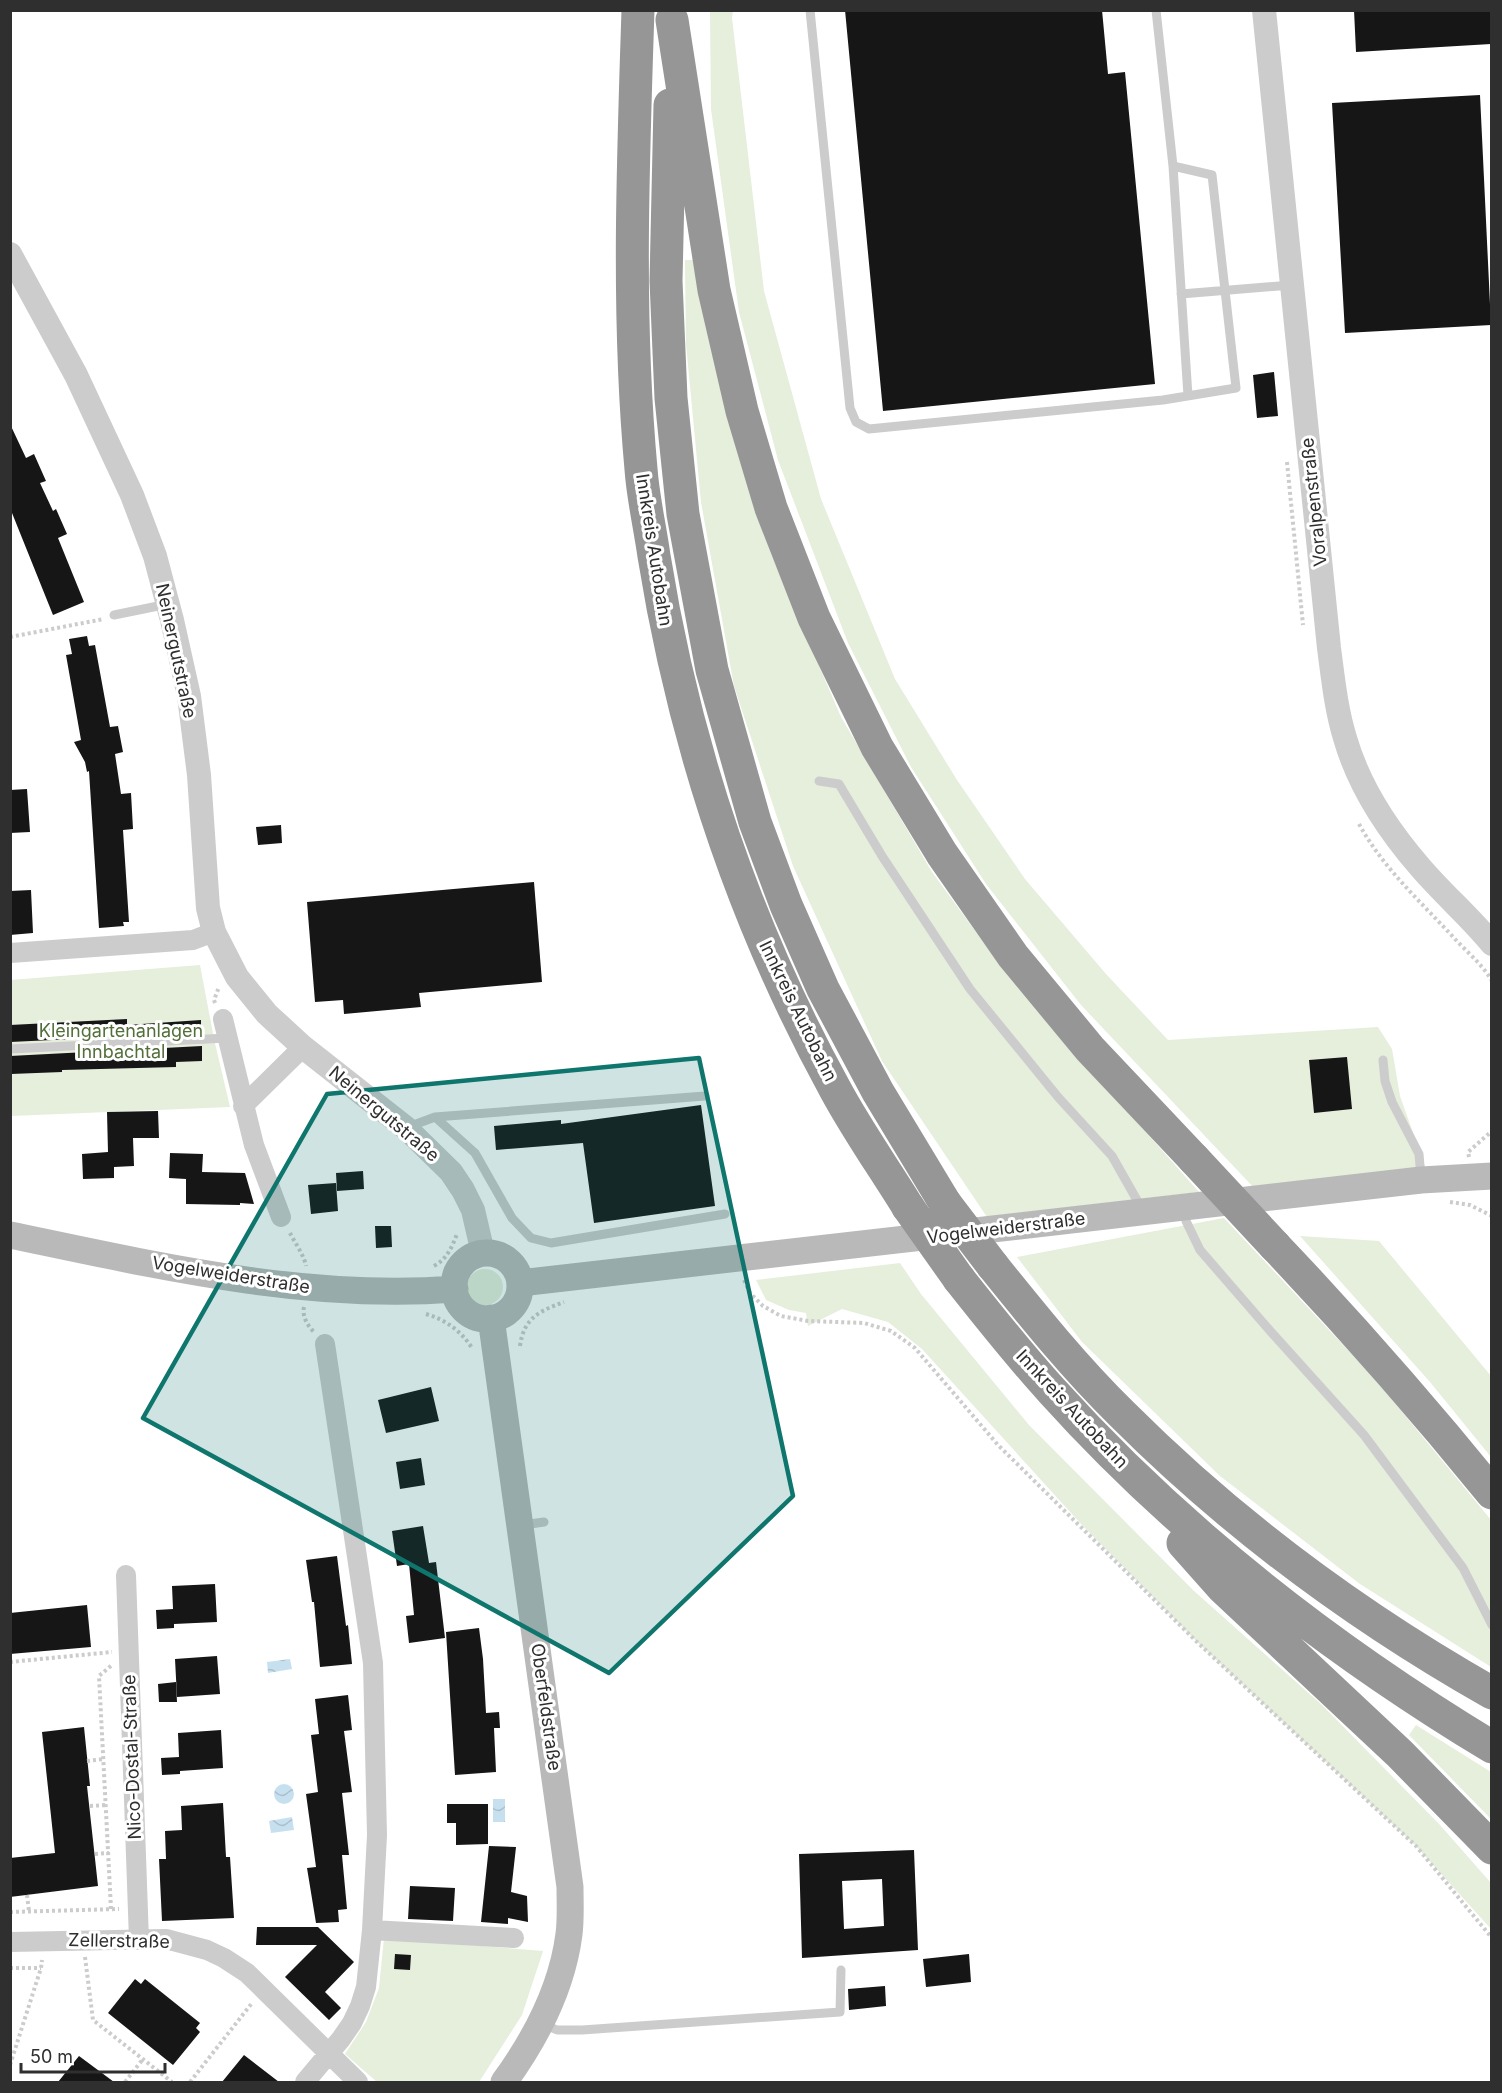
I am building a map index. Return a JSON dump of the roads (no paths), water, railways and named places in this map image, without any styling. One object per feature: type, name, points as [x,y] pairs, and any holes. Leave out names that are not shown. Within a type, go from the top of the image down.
[{"type":"highway","name":"Innkreis Autobahn","points":[[638,10],[632,214],[634,358],[641,472],[663,609],[698,761],[728,854],[789,999],[836,1091],[908,1207],[959,1279],[1053,1392],[1108,1450],[1223,1555],[1306,1622],[1434,1712],[1491,1747]]},
{"type":"highway","name":"Innkreis Autobahn","points":[[672,15],[666,281],[671,398],[683,514],[712,670],[755,822],[786,905],[823,989],[878,1092],[945,1203],[1057,1344],[1120,1413],[1239,1522],[1311,1578],[1377,1624],[1491,1693]]},
{"type":"highway","points":[[672,15],[714,290],[742,411],[771,508],[814,618],[877,747],[942,854],[1013,956],[1090,1049],[1353,1328],[1491,1492]]},
{"type":"highway","points":[[1108,1450],[1180,1540],[1223,1588],[1400,1754],[1491,1848]]},
{"type":"main road","name":"Vogelweiderstraße","points":[[520,1283],[1421,1180],[1491,1176]]},
{"type":"main road","name":"Vogelweiderstraße","points":[[10,1234],[306,1295],[373,1291],[425,1292],[454,1289]]},
{"type":"main road","points":[[483,1253],[492,1253],[508,1260],[518,1274],[520,1283],[516,1302],[501,1316],[491,1318],[480,1318],[463,1308],[454,1289],[455,1279],[465,1262],[483,1253]]},
{"type":"main road","name":"Oberfeldstraße","points":[[491,1318],[532,1524],[570,1887],[569,1933],[560,1977],[542,2023],[504,2082]]},
{"type":"street","name":"Voralpenstraße","points":[[1264,10],[1329,648],[1345,739],[1358,772],[1380,816],[1421,868],[1491,944]]},
{"type":"street","name":"Neinergutstraße","points":[[10,255],[76,375],[132,495],[155,556],[189,696],[199,776],[208,908],[214,932],[237,977],[267,1014],[303,1047],[406,1128],[440,1159],[464,1190],[473,1210],[483,1253]]},
{"type":"street","points":[[10,953],[193,940],[214,932]]},
{"type":"street","points":[[225,1028],[254,1145],[280,1217]]},
{"type":"street","points":[[243,1106],[303,1047]]},
{"type":"street","points":[[305,2082],[352,2023],[366,1987],[372,1930],[377,1835],[373,1663],[325,1344]]},
{"type":"street","name":"Nico-Dostal-Straße","points":[[126,1575],[139,1940]]},
{"type":"street","points":[[372,1930],[514,1938]]},
{"type":"street","name":"Zellerstraße","points":[[10,1942],[166,1939],[207,1950],[232,1963],[264,1989],[329,2054]]},
{"type":"street","points":[[329,2054],[358,2082]]},
{"type":"lane","points":[[810,10],[850,408],[856,422],[869,429],[1188,396],[1236,388],[1212,176],[1173,166]]},
{"type":"lane","points":[[1156,10],[1173,166],[1188,396]]},
{"type":"lane","points":[[1181,294],[1293,285]]},
{"type":"lane","points":[[114,615],[168,604]]},
{"type":"lane","points":[[819,781],[839,784],[882,856],[970,989],[1058,1097],[1112,1156],[1143,1211]]},
{"type":"lane","points":[[10,1049],[225,1028]]},
{"type":"lane","points":[[1383,1060],[1385,1081],[1392,1102],[1419,1154],[1421,1180]]},
{"type":"lane","points":[[406,1128],[435,1117],[705,1096]]},
{"type":"lane","points":[[435,1117],[475,1153],[512,1218],[531,1238],[551,1243],[725,1214]]},
{"type":"lane","points":[[1183,1207],[1186,1221],[1200,1250],[1364,1436],[1463,1568],[1491,1625]]},
{"type":"lane","points":[[542,2023],[557,2030],[582,2030],[840,2012],[841,1970]]},
{"type":"water","points":[[290,1659],[292,1669],[268,1673],[267,1662]]},
{"type":"water","points":[[280,1784],[288,1784],[294,1790],[294,1798],[288,1804],[280,1804],[274,1798],[274,1790]]},
{"type":"water","points":[[493,1799],[505,1799],[505,1822],[493,1822]]},
{"type":"water","points":[[292,1817],[294,1830],[271,1833],[269,1821]]},
{"type":"park label","name":"Kleingartenanlagen Innbachtal","points":[[121,1041]]}]
